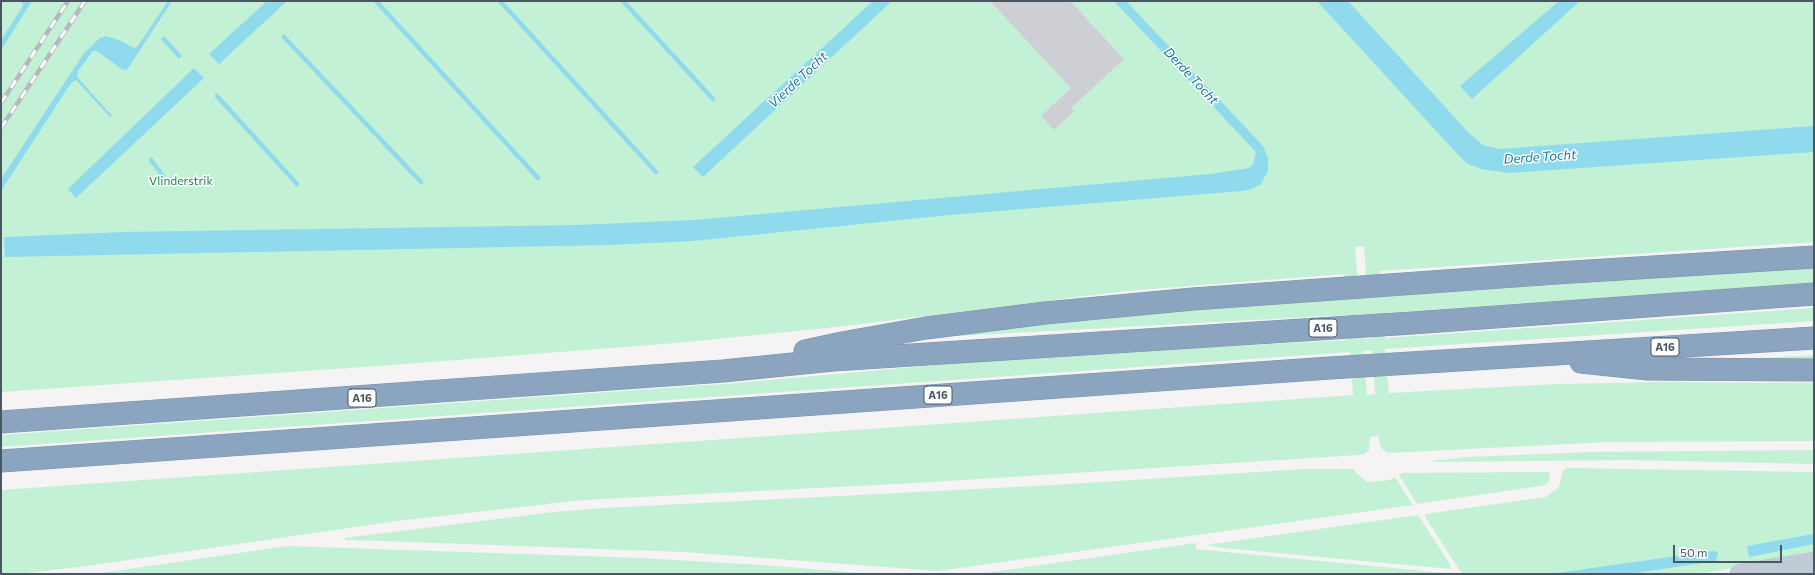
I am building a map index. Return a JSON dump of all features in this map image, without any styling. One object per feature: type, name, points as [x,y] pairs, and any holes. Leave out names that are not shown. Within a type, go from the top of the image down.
[{"type":"highway","name":"A16","points":[[723,371],[842,343],[926,328],[1045,313],[1193,299],[1556,273],[1814,257]]},
{"type":"highway","name":"A16","points":[[1,422],[723,371],[833,360],[1420,322],[1814,294]]},
{"type":"highway","name":"A16","points":[[1,461],[1516,356],[1814,338]]},
{"type":"highway","name":"A16","points":[[1516,356],[1648,370],[1814,370]]},
{"type":"street","points":[[1740,574],[1814,562]]},
{"type":"green space","name":"Vlinderstrik","points":[[1,1],[1814,1],[1814,242],[1379,271],[1382,297],[1814,267],[1814,283],[1383,313],[1385,338],[1814,308],[1814,321],[1385,349],[1389,393],[1557,384],[1663,382],[1814,383],[1814,441],[1608,442],[1388,453],[1381,448],[1378,436],[1370,437],[1369,450],[1365,454],[1359,455],[915,483],[583,500],[397,521],[87,566],[19,574],[1,574],[1,490],[1353,395],[1350,352],[1,447],[1,435],[736,383],[1026,357],[1349,340],[1347,315],[900,339],[1006,322],[1083,321],[1205,309],[1346,299],[1344,274],[1126,291],[837,327],[676,343],[392,365],[1,392]],"holes":[[[1364,246],[1368,298],[1359,298],[1355,247]],[[1361,314],[1369,314],[1371,338],[1362,339]],[[1372,350],[1375,394],[1367,395],[1363,351]]]},
{"type":"green space","points":[[1814,355],[1814,364],[1713,361]]},
{"type":"green space","points":[[1814,450],[1814,464],[1627,460],[1431,461],[1466,457],[1591,452]]},
{"type":"green space","points":[[1567,468],[1814,472],[1814,555],[1697,574],[1462,574],[1426,518],[1425,514],[1546,497],[1559,487],[1563,470]]},
{"type":"green space","points":[[1304,469],[1355,469],[1355,472],[1367,482],[1390,480],[1395,477],[1413,505],[938,571],[684,552],[345,540],[344,538],[554,512],[604,508],[1054,485]]},
{"type":"green space","points":[[1548,472],[1550,474],[1549,481],[1545,485],[1417,504],[1399,475],[1402,473]]},
{"type":"green space","points":[[1418,515],[1450,564],[1451,569],[1223,548],[1206,545]]},
{"type":"green space","points":[[1196,543],[1196,549],[1454,574],[977,574]]},
{"type":"green space","points":[[287,546],[641,558],[761,565],[874,574],[94,574]]},
{"type":"water","points":[[21,1],[32,1],[1,50],[1,40],[21,9],[23,5]]},
{"type":"water","points":[[168,1],[172,1],[127,70],[123,70],[97,51],[93,51],[78,71],[77,76],[79,79],[112,116],[110,117],[76,80],[71,83],[1,191],[1,179],[84,53],[100,38],[106,36],[119,40],[134,48],[137,47]]},
{"type":"water","points":[[267,1],[287,1],[219,64],[209,54]]},
{"type":"water","name":"Vierde Tocht","points":[[873,1],[892,1],[703,177],[693,167]]},
{"type":"water","name":"Derde Tocht","points":[[1114,1],[1126,1],[1263,146],[1268,158],[1268,171],[1260,185],[1242,191],[950,215],[693,241],[610,245],[5,257],[4,237],[123,232],[576,225],[694,220],[1210,174],[1249,168],[1253,164],[1256,152]]},
{"type":"water","name":"Derde Tocht","points":[[1317,1],[1348,1],[1469,133],[1483,145],[1499,149],[1814,126],[1814,152],[1509,173],[1481,169],[1468,164],[1460,157]]},
{"type":"water","points":[[1559,1],[1580,1],[1472,99],[1460,86]]},
{"type":"water","points":[[194,68],[204,78],[76,198],[68,189]]},
{"type":"water","points":[[1814,534],[1814,544],[1749,557],[1747,546]]},
{"type":"water","points":[[1712,551],[1718,552],[1716,561],[1629,574],[1550,574]]},
{"type":"building","points":[[990,1],[1070,1],[1124,59],[1071,108],[1074,112],[1054,130],[1041,116],[1071,88]]},
{"type":"waterway","points":[[376,1],[538,178]]},
{"type":"waterway","points":[[500,1],[656,172]]},
{"type":"waterway","points":[[623,1],[713,99]]},
{"type":"waterway","points":[[284,37],[421,182]]},
{"type":"waterway","points":[[164,39],[179,56]]},
{"type":"waterway","points":[[217,96],[297,184]]},
{"type":"waterway","points":[[151,160],[163,176]]},
{"type":"railway","points":[[1,103],[68,1]]},
{"type":"railway","points":[[1,128],[85,1]]}]
